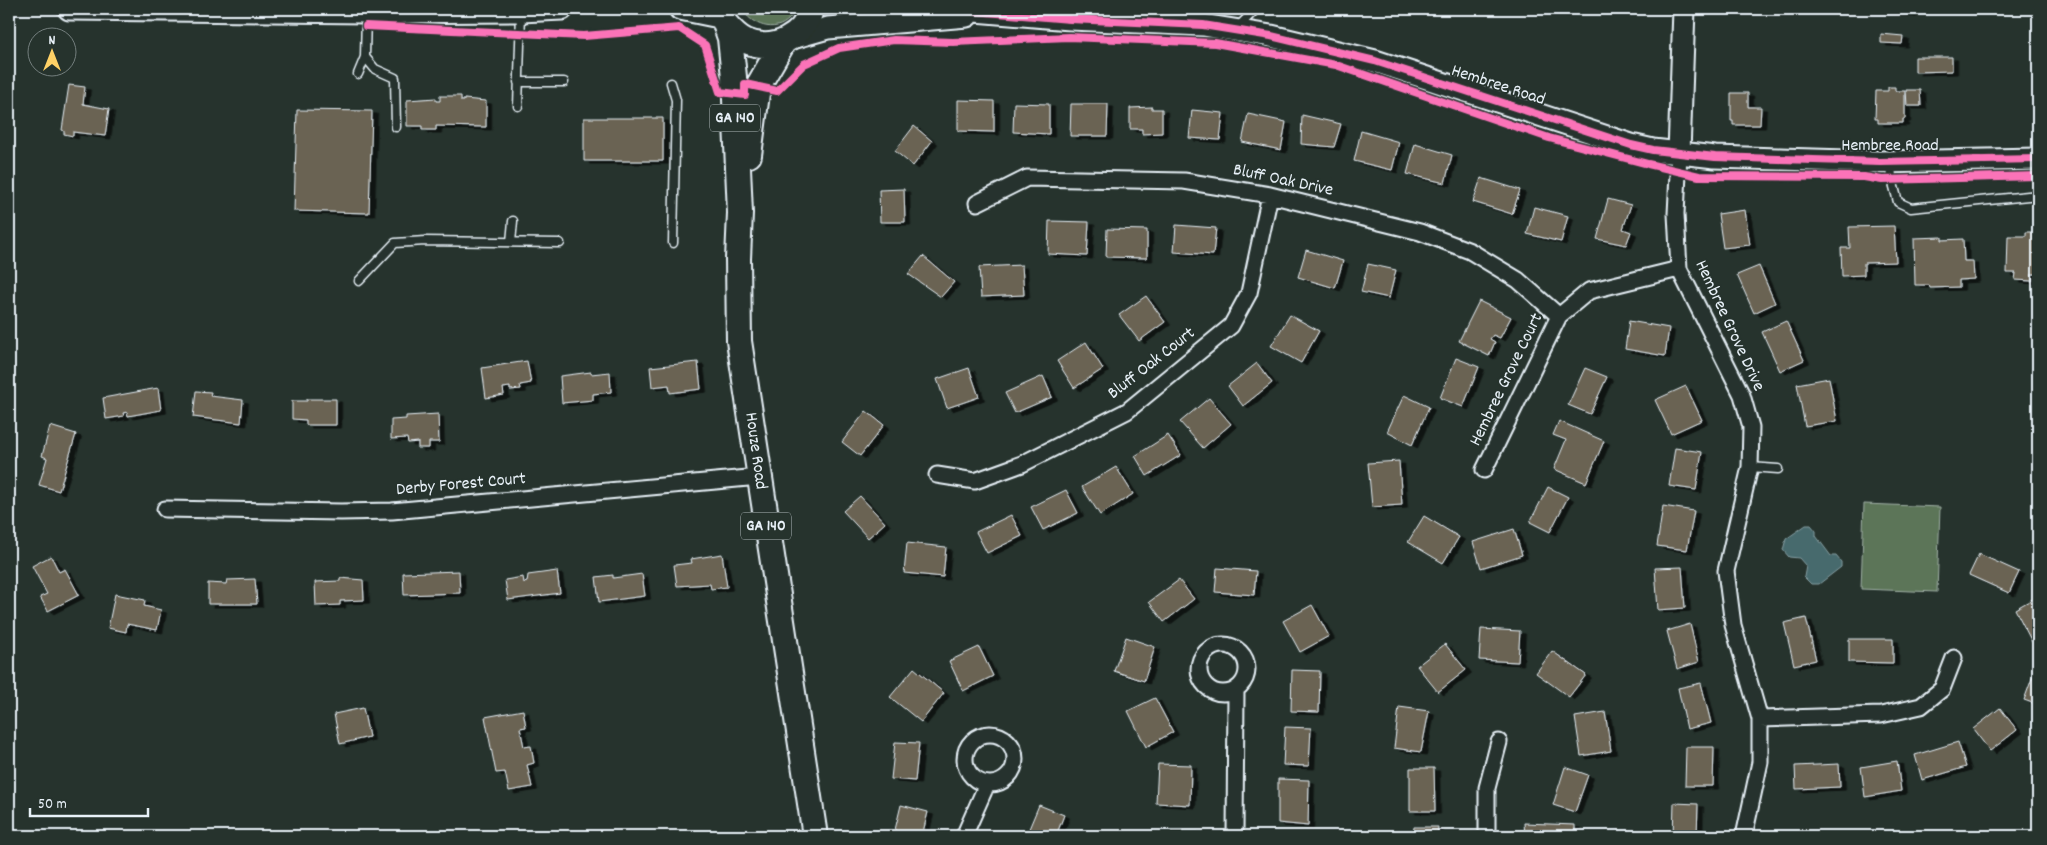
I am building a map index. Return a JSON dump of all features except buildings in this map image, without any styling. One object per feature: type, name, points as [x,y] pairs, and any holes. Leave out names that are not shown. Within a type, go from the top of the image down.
[{"type":"main road","name":"Houze Road","points":[[740,213],[758,86],[786,41],[802,29],[812,9]]},
{"type":"main road","points":[[723,17],[734,34],[746,41],[759,45],[786,41]]},
{"type":"main road","name":"Houze Road","points":[[723,17],[730,38],[734,77],[740,213],[738,259],[739,341],[815,836]]},
{"type":"street","points":[[69,9],[366,12],[562,9]]},
{"type":"street","points":[[680,9],[723,17]]},
{"type":"street","name":"Hembree Road","points":[[951,9],[1100,21],[1203,25],[1318,46],[1375,61],[1631,145],[1679,153],[1715,157],[1891,162],[2038,159]]},
{"type":"street","points":[[1679,153],[1684,9]]},
{"type":"street","name":"Hembree Road","points":[[786,41],[828,28],[1002,14]]},
{"type":"street","name":"Hembree Grove Drive","points":[[1679,153],[1676,214],[1678,268],[1742,395],[1751,427],[1750,467],[1726,571],[1733,625],[1760,719],[1760,762],[1744,836]]},
{"type":"street","name":"Bluff Oak Drive","points":[[978,203],[1027,178],[1184,181],[1270,194],[1420,232],[1470,251],[1518,280],[1560,316]]},
{"type":"street","name":"Bluff Oak Court","points":[[937,475],[975,481],[1022,464],[1127,411],[1231,326],[1249,293],[1270,194]]},
{"type":"street","name":"Hembree Grove Court","points":[[1484,470],[1560,316],[1589,292],[1678,268]]},
{"type":"street","name":"Derby Forest Court","points":[[165,509],[392,511],[759,478]]},
{"type":"street","points":[[1760,719],[1881,715],[1921,706],[1942,688],[1954,658]]},
{"type":"street","points":[[1235,836],[1236,690]]},
{"type":"street","points":[[1487,836],[1487,788],[1499,742]]},
{"type":"street","points":[[964,836],[987,784]]},
{"type":"lane","points":[[1236,30],[1256,9]]},
{"type":"lane","points":[[518,106],[521,11]]},
{"type":"lane","points":[[358,74],[365,57],[366,12]]},
{"type":"lane","points":[[365,57],[375,69],[395,78],[396,126]]},
{"type":"lane","points":[[518,82],[564,82]]},
{"type":"lane","points":[[671,83],[676,100],[673,243]]},
{"type":"lane","points":[[1891,162],[1892,179],[1898,202],[1911,208],[2038,195]]},
{"type":"lane","points":[[512,242],[513,221]]},
{"type":"lane","points":[[359,281],[395,243],[425,241],[560,243]]},
{"type":"lane","points":[[1750,467],[1778,469]]},
{"type":"green space","points":[[742,9],[796,9],[783,24],[770,27],[757,23],[746,15]]},
{"type":"green space","points":[[1864,504],[1940,507],[1937,592],[1861,589]]},
{"type":"water","points":[[1806,525],[1811,525],[1816,531],[1816,536],[1831,556],[1836,556],[1841,562],[1841,567],[1819,584],[1811,584],[1804,577],[1806,566],[1799,558],[1789,557],[1783,550],[1786,539]]},
{"type":"cycle path","points":[[951,9],[1070,19],[1203,25],[1271,36],[1375,61],[1631,145],[1653,150],[1715,157],[1880,162],[2038,159]]},
{"type":"cycle path","points":[[366,26],[584,36],[679,28],[705,45],[720,92],[745,95],[745,84],[777,91],[804,64],[839,48],[894,40],[953,42],[1069,37],[1215,43],[1336,65],[1549,138],[1699,176],[1864,177],[1882,180],[2038,176]]}]
